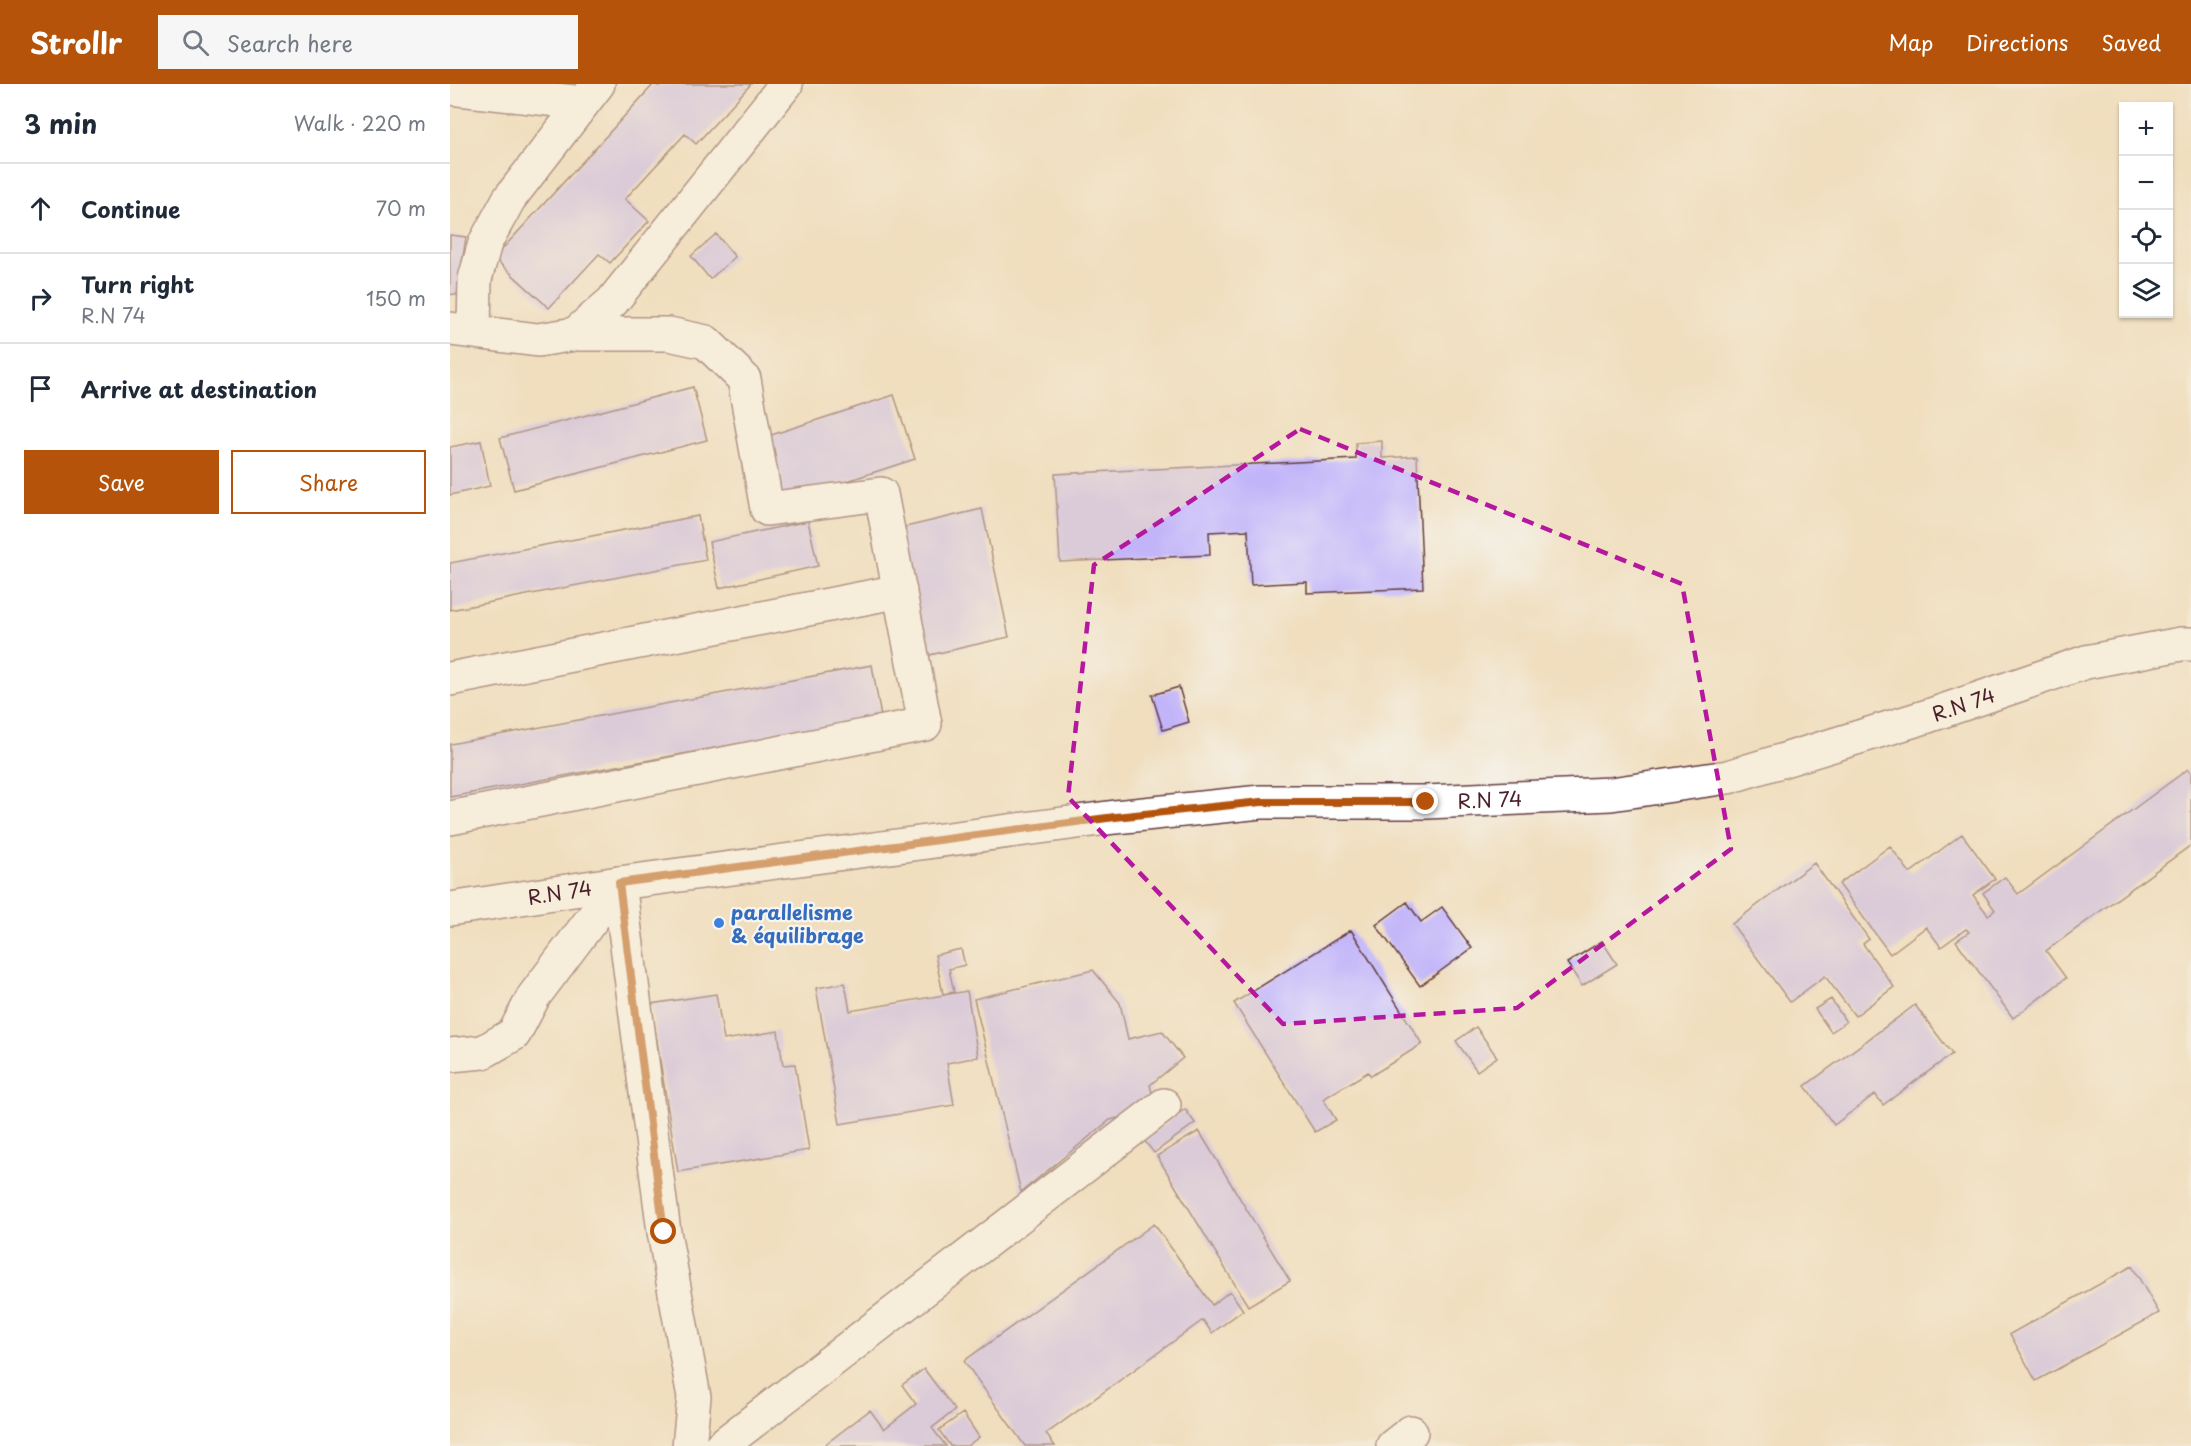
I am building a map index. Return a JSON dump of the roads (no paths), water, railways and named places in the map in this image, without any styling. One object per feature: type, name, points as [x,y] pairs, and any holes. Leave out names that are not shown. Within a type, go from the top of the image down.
[{"type":"street","points":[[575,334],[612,302],[786,84]]},
{"type":"street","points":[[450,88],[590,94]]},
{"type":"street","points":[[450,818],[925,724],[882,494],[767,509],[744,379],[706,342],[669,334],[575,334],[538,340],[462,331],[485,243],[509,199],[590,94]]},
{"type":"street","points":[[450,679],[900,591]]},
{"type":"street","name":"R.N 74","points":[[450,909],[619,883],[1010,830],[1250,803],[1426,802],[1611,794],[1716,779],[1928,716],[2086,662],[2191,644]]},
{"type":"street","points":[[450,1055],[483,1052],[514,1034],[534,996],[619,883]]},
{"type":"street","points":[[619,883],[664,1232],[694,1397],[689,1446]]},
{"type":"street","points":[[721,1446],[1164,1105]]},
{"type":"place","name":"parallelisme & équilibrage","points":[[719,923]]}]
